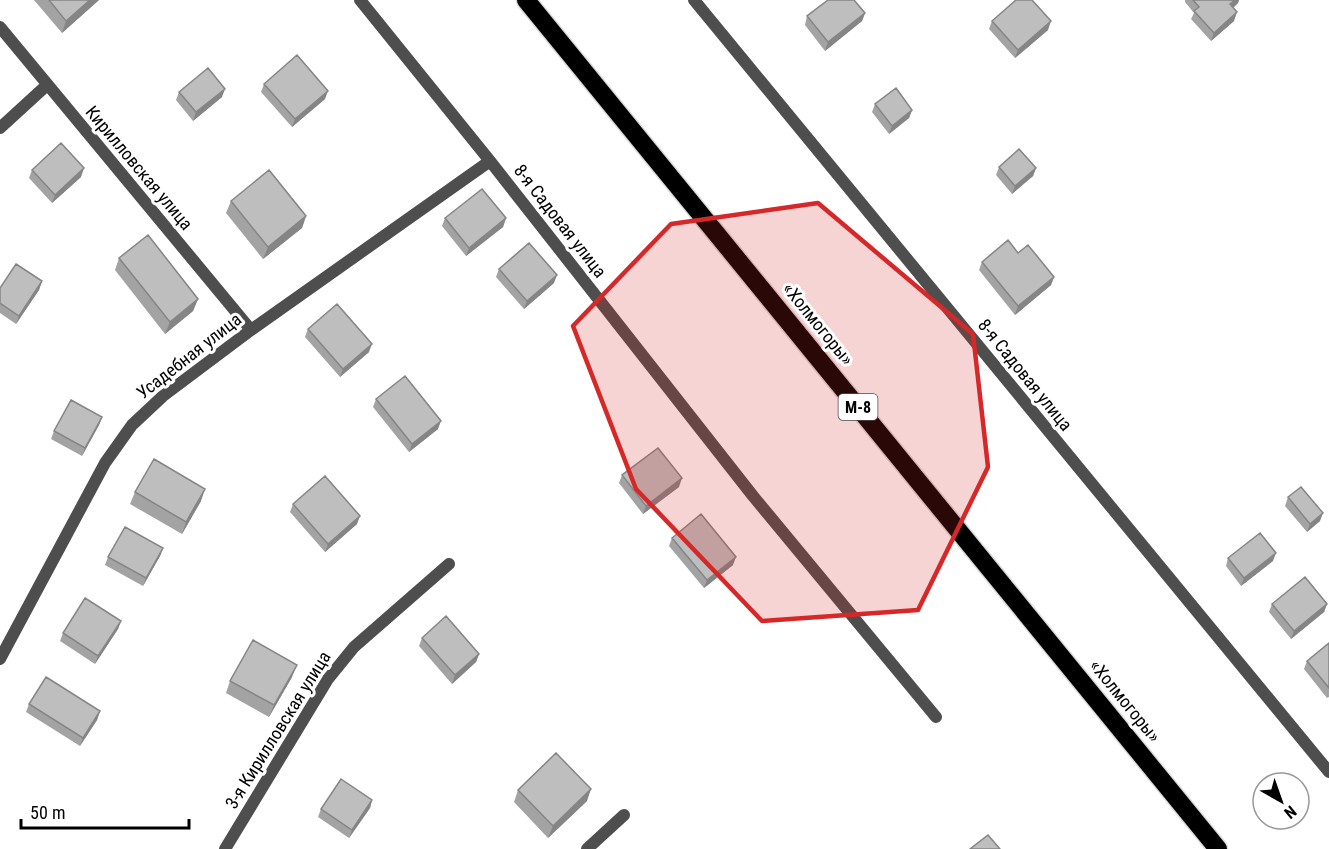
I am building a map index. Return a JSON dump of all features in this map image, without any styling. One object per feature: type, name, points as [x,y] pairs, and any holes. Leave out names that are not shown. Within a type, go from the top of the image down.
[{"type":"highway","name":"«Холмогоры»","points":[[526,0],[1218,849]]},
{"type":"highway","name":"«Холмогоры»","points":[[1191,814],[1222,849]]},
{"type":"street","name":"8-я Садовая улица","points":[[360,0],[490,161],[753,496],[936,717]]},
{"type":"street","name":"8-я Садовая улица","points":[[694,0],[1329,772]]},
{"type":"street","name":"Кирилловская улица","points":[[0,27],[251,330]]},
{"type":"street","points":[[0,128],[47,85]]},
{"type":"street","name":"Усадебная улица","points":[[0,659],[105,463],[132,424],[163,396],[251,330],[490,161]]},
{"type":"street","name":"3-я Кирилловская улица","points":[[225,849],[328,679],[354,647],[449,564]]},
{"type":"street","points":[[587,849],[624,815]]},
{"type":"highlighted area","points":[[818,203],[973,334],[988,467],[918,610],[762,621],[636,489],[573,326],[671,224]]},
{"type":"building","points":[[49,0],[90,0],[66,21]]},
{"type":"building","points":[[828,0],[854,0],[865,13],[828,42],[807,16]]},
{"type":"building","points":[[1016,0],[1032,0],[1051,21],[1018,50],[992,21]]},
{"type":"building","points":[[1193,0],[1235,0],[1230,4],[1237,12],[1214,33],[1194,11],[1199,7]]},
{"type":"building","points":[[297,55],[328,91],[295,119],[264,84]]},
{"type":"building","points":[[208,68],[225,89],[196,112],[179,92]]},
{"type":"building","points":[[896,88],[912,110],[892,126],[875,104]]},
{"type":"building","points":[[61,143],[84,168],[55,195],[32,170]]},
{"type":"building","points":[[1019,149],[1036,168],[1015,186],[999,167]]},
{"type":"building","points":[[269,170],[306,216],[268,247],[231,201]]},
{"type":"building","points":[[482,189],[506,218],[469,248],[445,218]]},
{"type":"building","points":[[148,235],[198,299],[170,322],[119,258]]},
{"type":"building","points":[[1008,240],[1018,253],[1028,245],[1054,277],[1018,306],[982,262]]},
{"type":"building","points":[[529,243],[557,275],[527,301],[499,269]]},
{"type":"building","points":[[16,264],[42,281],[19,316],[0,303],[0,288]]},
{"type":"building","points":[[337,304],[372,344],[343,369],[308,329]]},
{"type":"building","points":[[405,376],[441,421],[412,444],[376,399]]},
{"type":"building","points":[[71,400],[102,417],[85,448],[54,431]]},
{"type":"building","points":[[658,448],[682,478],[646,506],[622,475]]},
{"type":"building","points":[[154,459],[205,489],[186,522],[135,492]]},
{"type":"building","points":[[325,476],[360,516],[328,544],[293,504]]},
{"type":"building","points":[[1301,487],[1323,513],[1310,524],[1288,497]]},
{"type":"building","points":[[701,514],[736,557],[707,580],[672,538]]},
{"type":"building","points":[[125,527],[163,548],[146,578],[108,557]]},
{"type":"building","points":[[1260,533],[1276,553],[1244,578],[1228,558]]},
{"type":"building","points":[[1305,577],[1327,604],[1294,631],[1272,604]]},
{"type":"building","points":[[85,598],[121,621],[98,656],[63,633]]},
{"type":"building","points":[[446,616],[479,654],[455,675],[422,638]]},
{"type":"building","points":[[253,640],[297,665],[274,705],[230,681]]},
{"type":"building","points":[[1329,643],[1329,688],[1307,661]]},
{"type":"building","points":[[46,677],[100,711],[83,738],[29,704]]},
{"type":"building","points":[[556,753],[591,789],[553,826],[518,790]]},
{"type":"building","points":[[341,779],[372,800],[352,830],[321,809]]},
{"type":"building","points":[[988,835],[1000,849],[970,849]]}]
